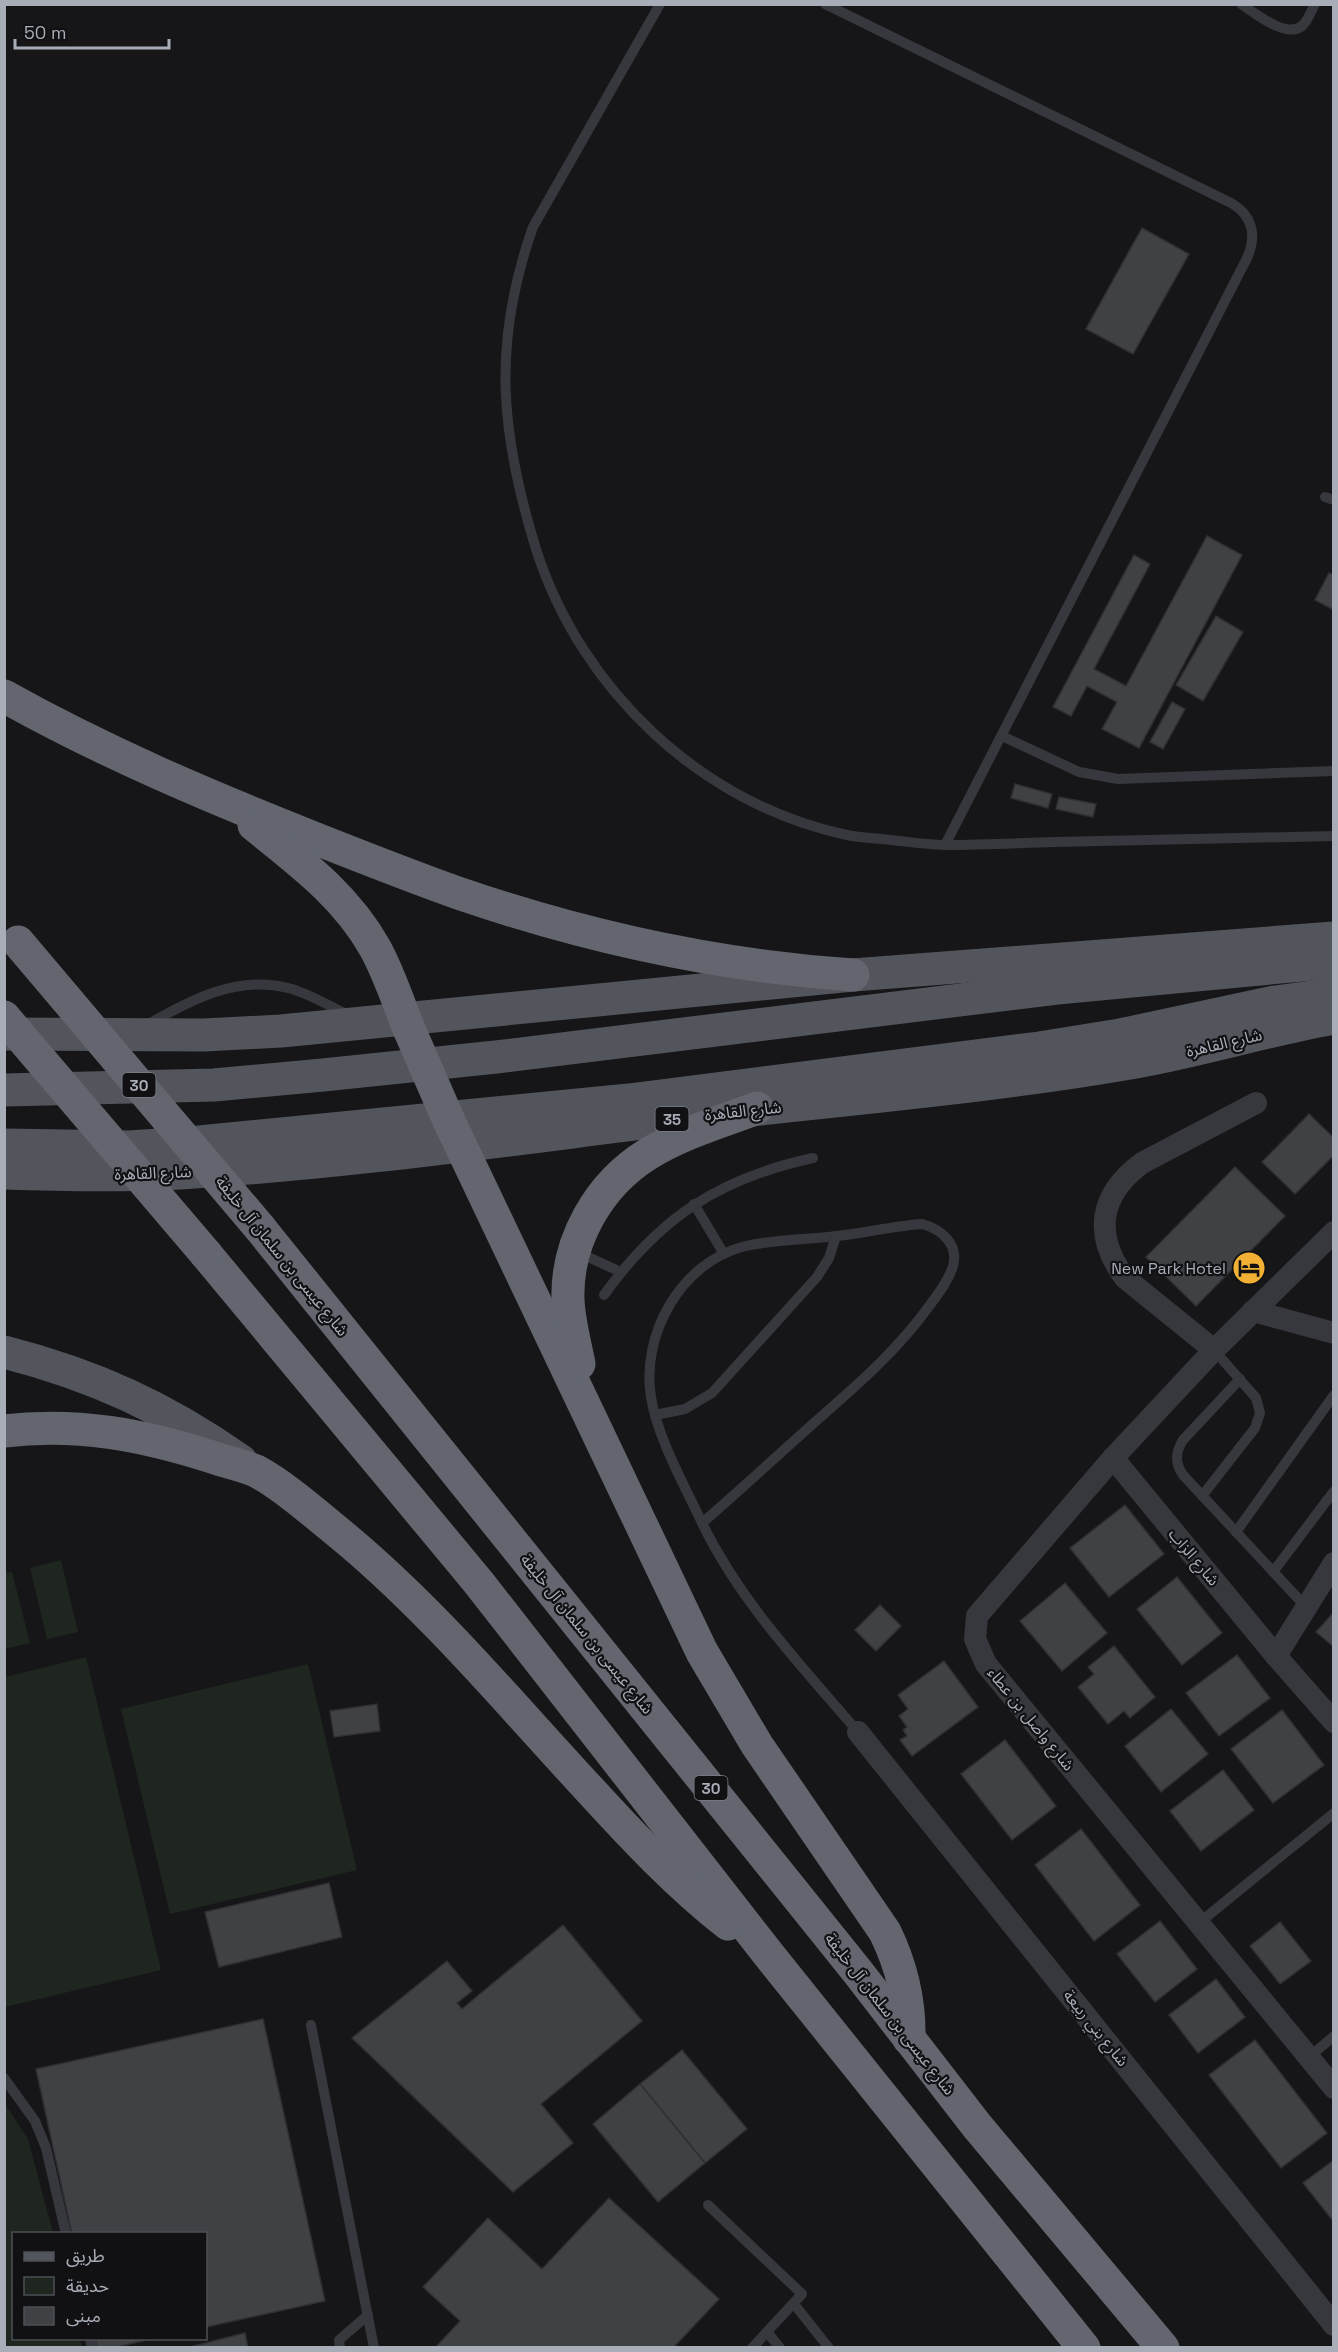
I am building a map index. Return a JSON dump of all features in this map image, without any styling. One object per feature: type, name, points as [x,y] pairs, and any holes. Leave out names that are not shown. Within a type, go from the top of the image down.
[{"type":"highway","points":[[4,696],[100,747],[226,804],[430,883],[556,923],[705,958],[803,972],[853,975]]},
{"type":"highway","points":[[226,804],[318,876],[340,898],[376,950],[454,1133],[590,1412],[677,1599],[731,1704],[885,1932],[898,1961],[907,1993],[909,2038]]},
{"type":"highway","name":"شارع عيسى بن سلمان آل خليفة","points":[[11,935],[260,1228],[850,1962],[977,2126],[1163,2348]]},
{"type":"highway","points":[[4,1017],[206,1254],[479,1583],[769,1955],[1084,2348]]},
{"type":"highway","points":[[590,1412],[568,1300],[574,1250],[595,1205],[610,1185],[648,1153],[757,1108]]},
{"type":"highway","points":[[4,1431],[48,1428],[117,1432],[167,1443],[256,1472],[306,1507],[395,1582],[422,1608],[662,1867],[714,1913],[769,1955]]},
{"type":"main road","points":[[4,1034],[204,1035],[281,1031],[365,1022],[407,1024],[853,975],[1334,938]]},
{"type":"main road","points":[[4,1090],[214,1085],[322,1075],[508,1056],[1057,988],[1334,962]]},
{"type":"main road","name":"شارع القاهرة","points":[[4,1145],[117,1147],[189,1143],[628,1100],[1076,1043],[1275,1002],[1334,994]]},
{"type":"main road","name":"شارع القاهرة","points":[[4,1173],[84,1175],[177,1173],[270,1166],[454,1133],[948,1090],[1137,1062],[1334,1018]]},
{"type":"main road","points":[[4,1352],[84,1376],[119,1390],[187,1426],[256,1472]]},
{"type":"street","points":[[1283,941],[1316,928],[1334,924]]},
{"type":"street","points":[[1214,1350],[1125,1278],[1113,1263],[1106,1245],[1104,1226],[1107,1207],[1114,1189],[1127,1174],[1142,1163],[1256,1103]]},
{"type":"street","name":"شارع واصل بن عطاء","points":[[1334,1232],[1214,1350],[1113,1458],[977,1616],[975,1639],[986,1664],[1334,2088]]},
{"type":"street","points":[[1253,1311],[1334,1333]]},
{"type":"street","name":"شارع الزاب","points":[[1113,1458],[1276,1656],[1334,1722]]},
{"type":"street","points":[[1276,1656],[1334,1563]]},
{"type":"street","name":"شارع بني ربيعة","points":[[858,1732],[1334,2325]]},
{"type":"lane","points":[[660,4],[533,227],[516,282],[507,327],[504,361],[505,397],[509,435],[527,520],[540,561],[556,599],[576,639],[596,670],[650,732],[683,759],[718,782],[756,804],[797,822],[849,836],[945,845],[1334,836]]},
{"type":"lane","points":[[825,4],[1230,203],[1242,210],[1251,226],[1253,243],[1246,260],[945,845]]},
{"type":"lane","points":[[1241,4],[1286,31],[1302,26],[1315,4]]},
{"type":"lane","points":[[1002,736],[1079,772],[1118,779],[1334,771]]},
{"type":"lane","points":[[128,1036],[205,994],[256,986],[289,988],[365,1022]]},
{"type":"lane","points":[[604,1295],[621,1272],[655,1235],[694,1204],[751,1175],[813,1158]]},
{"type":"lane","points":[[694,1204],[724,1254]]},
{"type":"lane","points":[[702,1523],[900,1344],[950,1274],[954,1263],[953,1252],[950,1241],[943,1232],[933,1226],[922,1224],[755,1244],[724,1254],[693,1276],[669,1305],[660,1322],[650,1359],[651,1397],[655,1415],[702,1523],[726,1569],[755,1611],[858,1732]]},
{"type":"lane","points":[[655,1415],[686,1409],[712,1393],[817,1277],[830,1258],[836,1236]]},
{"type":"lane","points":[[574,1250],[621,1272]]},
{"type":"lane","points":[[1202,1496],[1258,1421],[1260,1413],[1256,1398],[1214,1350]]},
{"type":"lane","points":[[1240,1379],[1179,1447],[1177,1462],[1179,1469],[1307,1608]]},
{"type":"lane","points":[[1236,1532],[1334,1395]]},
{"type":"lane","points":[[1274,1572],[1334,1491]]},
{"type":"lane","points":[[1199,1923],[1334,1813]]},
{"type":"lane","points":[[311,2025],[374,2348]]},
{"type":"lane","points":[[1308,2058],[1334,2036]]},
{"type":"lane","points":[[4,2078],[35,2121],[46,2148],[66,2232]]},
{"type":"lane","points":[[708,2205],[802,2294],[752,2348]]},
{"type":"lane","points":[[794,2304],[829,2348]]},
{"type":"lane","points":[[340,2348],[339,2340],[368,2315]]},
{"type":"lane","points":[[767,2332],[780,2348]]},
{"type":"green space","points":[[61,1560],[78,1632],[47,1639],[30,1568]]},
{"type":"green space","points":[[12,1572],[30,1643],[5,1649],[5,1573]]},
{"type":"green space","points":[[86,1657],[161,1970],[5,2007],[5,1677]]},
{"type":"green space","points":[[308,1664],[357,1870],[170,1914],[121,1709]]},
{"type":"green space","points":[[5,2104],[28,2139],[53,2232],[12,2232],[12,2340],[80,2340],[82,2347],[5,2347]]},
{"type":"building","points":[[1142,228],[1189,254],[1133,354],[1086,329]]},
{"type":"building","points":[[1207,536],[1242,555],[1139,748],[1102,729],[1117,702],[1087,686],[1071,716],[1053,707],[1134,555],[1150,564],[1094,669],[1126,686]]},
{"type":"building","points":[[1329,573],[1334,575],[1334,610],[1315,600]]},
{"type":"building","points":[[1216,616],[1243,632],[1203,701],[1176,685]]},
{"type":"building","points":[[1172,702],[1185,709],[1163,749],[1150,742]]},
{"type":"building","points":[[1015,784],[1052,794],[1048,808],[1011,798]]},
{"type":"building","points":[[1059,797],[1096,804],[1093,817],[1056,809]]},
{"type":"building","points":[[1309,1114],[1334,1138],[1334,1155],[1295,1194],[1262,1162]]},
{"type":"building","points":[[1235,1167],[1285,1216],[1196,1306],[1146,1257]]},
{"type":"building","points":[[1125,1505],[1164,1554],[1109,1597],[1070,1548]]},
{"type":"building","points":[[1177,1577],[1222,1633],[1182,1665],[1137,1609]]},
{"type":"building","points":[[1065,1583],[1107,1633],[1062,1671],[1020,1621]]},
{"type":"building","points":[[880,1605],[901,1626],[876,1651],[855,1630]]},
{"type":"building","points":[[1334,1612],[1334,1647],[1316,1632]]},
{"type":"building","points":[[1114,1646],[1155,1697],[1130,1718],[1124,1711],[1108,1724],[1078,1687],[1094,1674],[1088,1667]]},
{"type":"building","points":[[1237,1655],[1270,1698],[1219,1736],[1186,1693]]},
{"type":"building","points":[[944,1661],[978,1707],[912,1756],[900,1740],[907,1736],[903,1730],[907,1727],[899,1716],[908,1709],[898,1695]]},
{"type":"building","points":[[377,1704],[380,1731],[334,1737],[330,1711]]},
{"type":"building","points":[[1171,1709],[1208,1754],[1161,1792],[1125,1746]]},
{"type":"building","points":[[1282,1710],[1324,1765],[1273,1803],[1231,1749]]},
{"type":"building","points":[[1005,1740],[1056,1806],[1012,1840],[961,1774]]},
{"type":"building","points":[[1223,1770],[1254,1810],[1201,1851],[1170,1811]]},
{"type":"building","points":[[1081,1829],[1140,1905],[1094,1941],[1035,1865]]},
{"type":"building","points":[[329,1883],[342,1937],[219,1967],[205,1912]]},
{"type":"building","points":[[1160,1921],[1197,1969],[1155,2002],[1117,1954]]},
{"type":"building","points":[[1280,1922],[1311,1961],[1280,1984],[1250,1946]]},
{"type":"building","points":[[563,1925],[642,2021],[541,2104],[573,2143],[513,2192],[352,2038],[447,1961],[472,1991],[457,2003],[462,2009]]},
{"type":"building","points":[[1216,1979],[1245,2017],[1198,2053],[1169,2015]]},
{"type":"building","points":[[263,2019],[325,2301],[207,2327],[207,2232],[72,2232],[36,2069]]},
{"type":"building","points":[[1255,2040],[1327,2133],[1281,2168],[1209,2075]]},
{"type":"building","points":[[682,2050],[747,2129],[705,2163],[640,2084]]},
{"type":"building","points":[[640,2084],[705,2163],[658,2202],[593,2124]]},
{"type":"building","points":[[1334,2160],[1334,2222],[1303,2183]]},
{"type":"building","points":[[609,2198],[719,2299],[673,2348],[435,2348],[460,2321],[423,2287],[488,2218],[542,2269]]},
{"type":"building","points":[[245,2333],[248,2348],[186,2348]]},
{"type":"building","points":[[95,2340],[146,2340],[113,2348],[97,2348]]},
{"type":"place","name":"New Park Hotel","points":[[1249,1268]]}]
